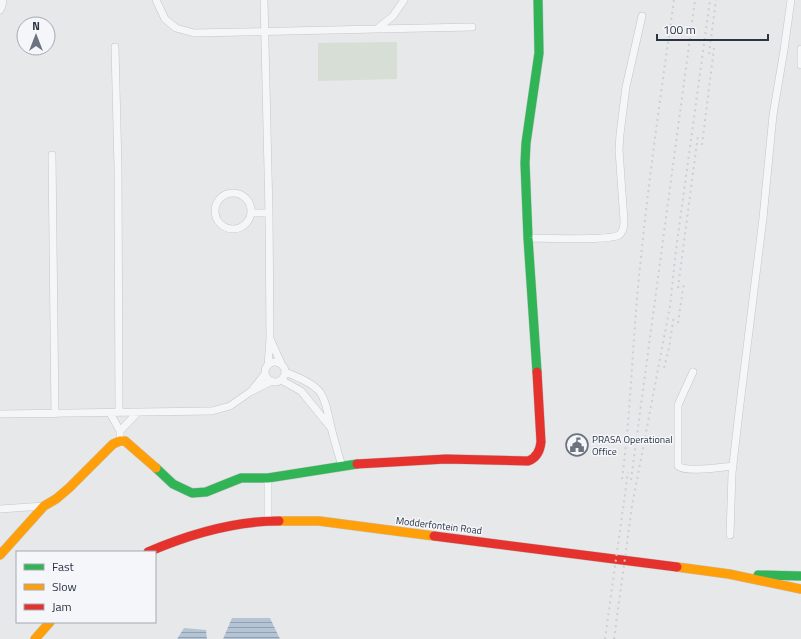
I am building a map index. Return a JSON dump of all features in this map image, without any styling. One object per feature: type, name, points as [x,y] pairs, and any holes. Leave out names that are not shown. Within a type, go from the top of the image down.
[{"type":"street","points":[[0,10],[3,0]]},
{"type":"street","points":[[156,0],[156,4],[165,19],[176,28],[194,33],[472,27]]},
{"type":"street","points":[[250,392],[265,374],[266,367],[268,365],[270,339],[269,214],[264,0]]},
{"type":"street","points":[[377,29],[392,16],[404,0]]},
{"type":"street","points":[[0,555],[44,506],[56,499],[69,488],[113,444],[120,441],[125,441],[173,484],[192,493],[206,492],[236,479],[268,478],[342,466],[394,461],[446,459],[528,461],[537,456],[540,449],[541,438],[528,238],[526,143],[539,53],[538,0]]},
{"type":"street","points":[[730,535],[733,466],[763,218],[773,115],[791,0]]},
{"type":"street","points":[[528,238],[606,238],[614,237],[622,232],[624,221],[619,150],[620,134],[626,87],[642,16]]},
{"type":"street","points":[[115,47],[118,168],[119,413]]},
{"type":"street","points":[[801,49],[801,65]]},
{"type":"street","points":[[52,156],[56,414]]},
{"type":"street","points":[[238,193],[248,200],[251,206],[251,213],[250,219],[241,228],[234,230],[228,229],[222,226],[215,216],[216,203],[225,195],[238,193]]},
{"type":"street","points":[[251,213],[269,214]]},
{"type":"street","points":[[270,339],[285,372],[285,375],[281,380]]},
{"type":"street","points":[[268,365],[274,362],[280,363]]},
{"type":"street","points":[[285,372],[309,383],[319,391],[329,414],[331,428],[342,466]]},
{"type":"street","points":[[693,372],[678,406],[678,466],[682,469],[692,469],[733,466]]},
{"type":"street","points":[[265,374],[272,381]]},
{"type":"street","points":[[0,414],[212,411],[230,406],[250,392],[272,381],[281,380],[301,391],[331,428]]},
{"type":"street","points":[[308,400],[319,391]]},
{"type":"street","points":[[110,413],[120,431],[120,441]]},
{"type":"street","points":[[120,431],[137,413]]},
{"type":"street","points":[[268,478],[268,521]]},
{"type":"street","points":[[0,509],[44,506]]},
{"type":"street","name":"Modderfontein Road","points":[[150,551],[178,539],[243,524],[268,521],[319,521],[729,574],[801,589]]},
{"type":"street","name":"Modderfontein Road","points":[[729,574],[801,576]]},
{"type":"street","points":[[35,639],[49,623]]},
{"type":"shaded area","points":[[397,42],[397,79],[318,81],[318,43]]},
{"type":"water","points":[[232,618],[270,618],[280,639],[223,639]]},
{"type":"water","points":[[184,628],[206,630],[207,639],[177,639]]},
{"type":"railway","points":[[622,479],[627,434],[637,298],[645,223],[674,0]]},
{"type":"railway","points":[[631,480],[695,0]]},
{"type":"railway","points":[[614,639],[632,506],[670,306],[676,250],[710,0]]},
{"type":"railway","points":[[709,54],[716,0]]},
{"type":"railway","points":[[702,145],[714,48]]},
{"type":"railway","points":[[678,288],[698,135]]},
{"type":"railway","points":[[678,323],[684,282]]},
{"type":"railway","points":[[664,368],[669,348],[674,315]]},
{"type":"railway","points":[[605,639],[628,472]]},
{"type":"traffic: fast","points":[[537,372],[528,238],[525,163],[526,143],[539,53],[538,0]]},
{"type":"traffic: fast","points":[[156,468],[173,484],[192,493],[206,492],[241,478],[268,478],[357,464]]},
{"type":"traffic: fast","points":[[758,575],[801,576]]},
{"type":"traffic: slow","points":[[0,555],[44,506],[56,499],[69,488],[113,444],[120,441],[125,441],[156,468]]},
{"type":"traffic: slow","points":[[279,521],[319,521],[434,536]]},
{"type":"traffic: slow","points":[[677,567],[729,574],[801,589]]},
{"type":"traffic: slow","points":[[35,639],[49,623]]},
{"type":"traffic: jam","points":[[357,464],[446,459],[531,460],[538,454],[541,442],[537,372]]},
{"type":"traffic: jam","points":[[151,551],[196,534],[228,526],[245,523],[279,521]]},
{"type":"traffic: jam","points":[[434,536],[677,567]]},
{"type":"place","name":"PRASA Operational Office","points":[[577,445]]}]
